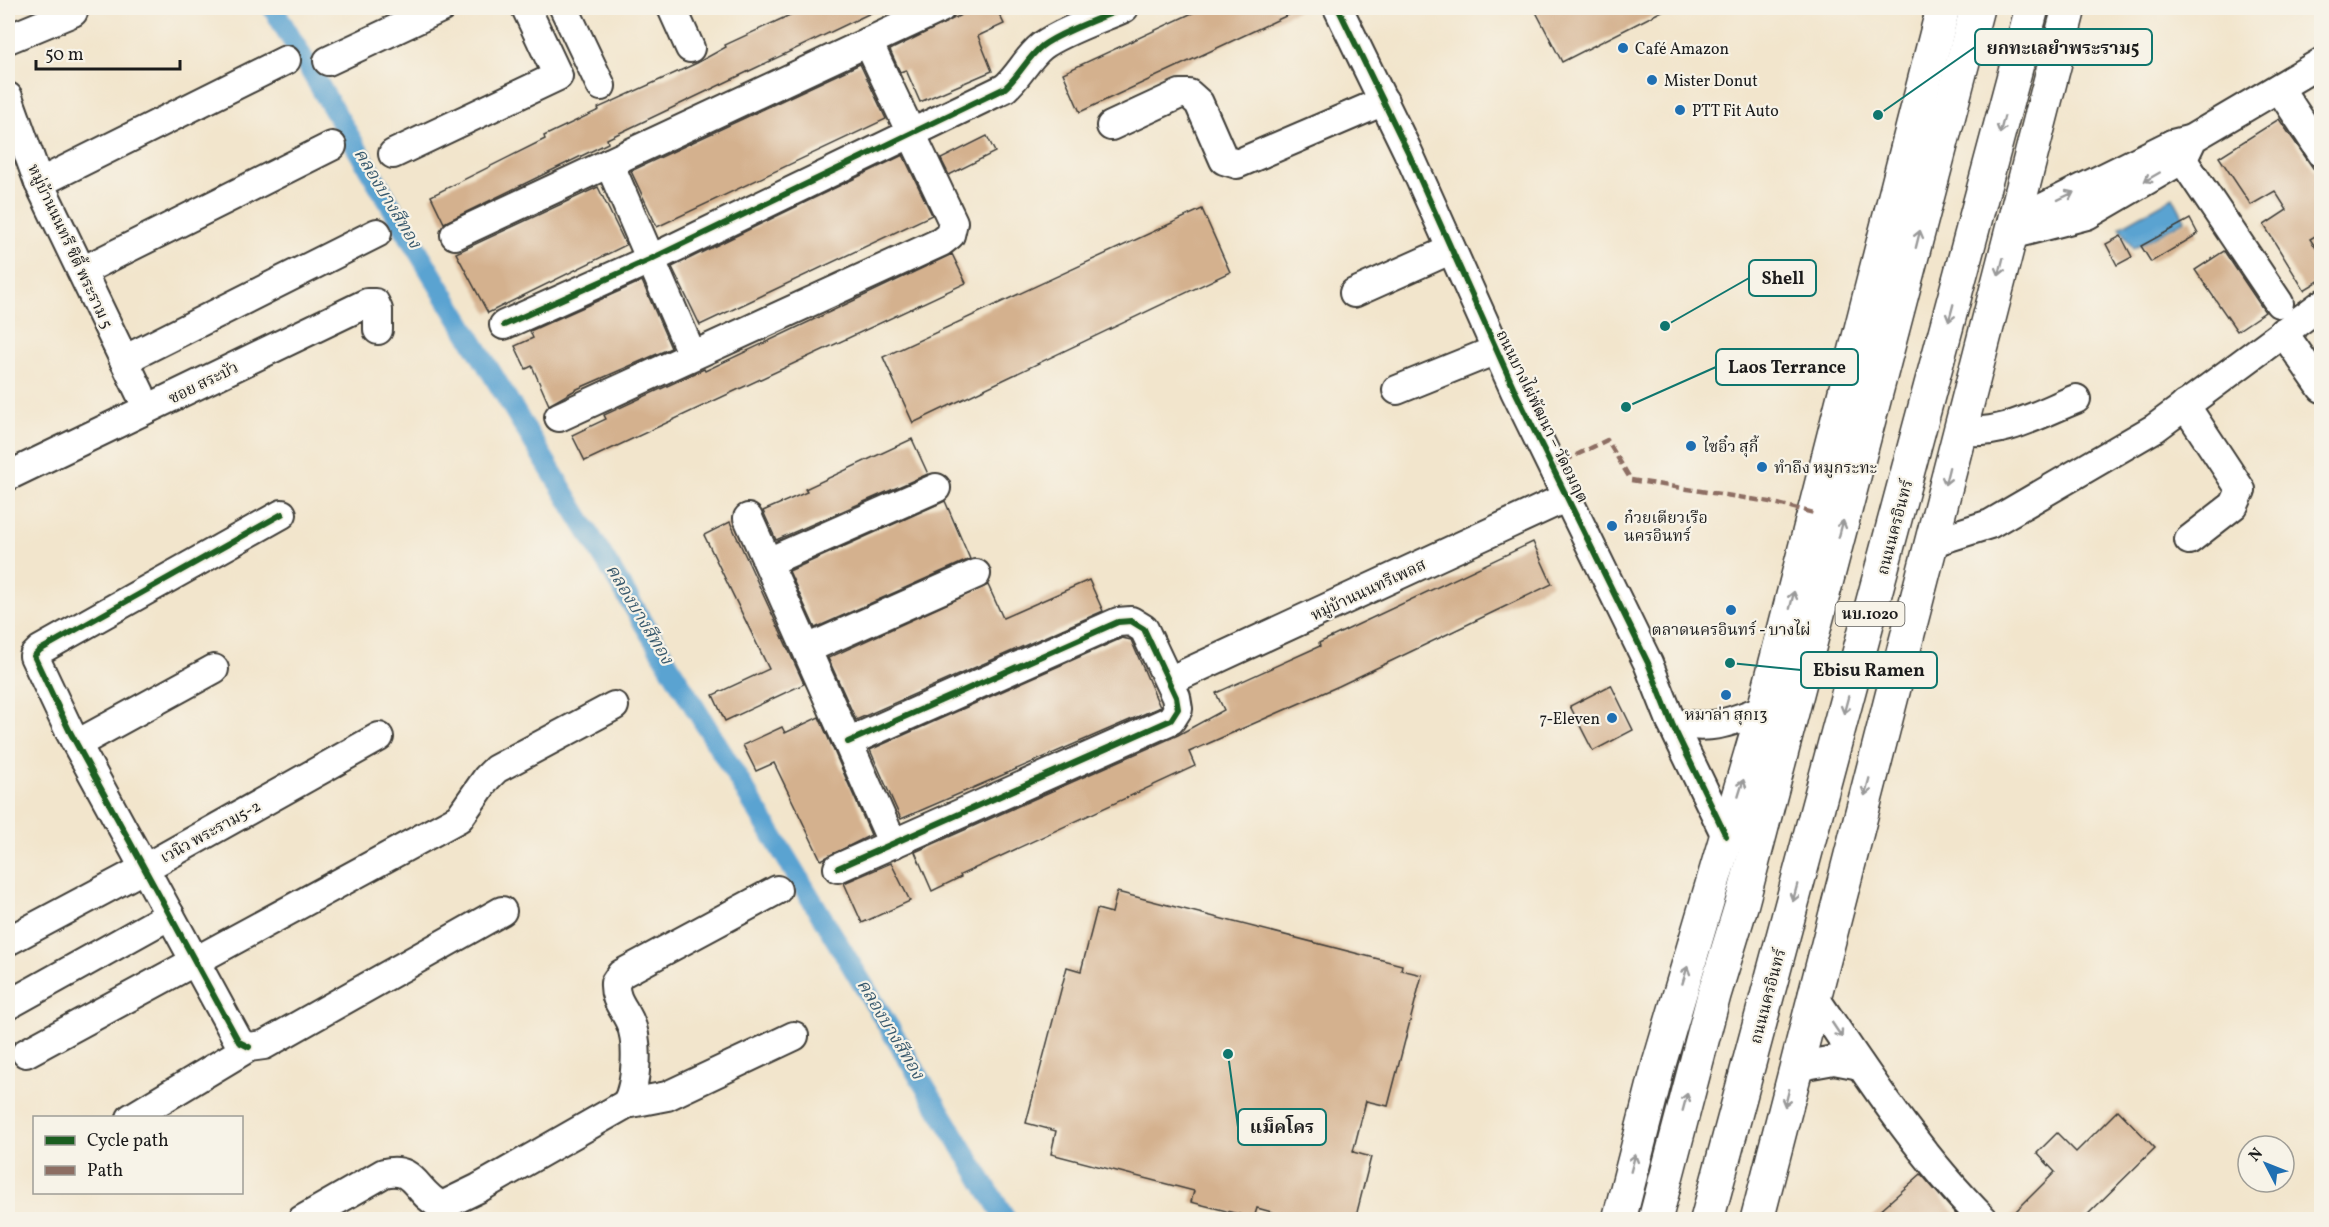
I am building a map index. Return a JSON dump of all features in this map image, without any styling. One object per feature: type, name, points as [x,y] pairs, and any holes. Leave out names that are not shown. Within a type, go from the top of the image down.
[{"type":"main road","points":[[1619,1220],[1659,1064],[1764,709],[1943,8]]},
{"type":"main road","name":"นบ.1020","points":[[1655,1220],[1714,995],[1742,903],[1977,8]]},
{"type":"main road","name":"ถนนนครอินทร์","points":[[1707,1220],[2032,8]]},
{"type":"main road","points":[[2011,90],[2045,8]]},
{"type":"main road","name":"นบ.1020","points":[[1757,1220],[1813,995],[2069,8]]},
{"type":"street","points":[[328,61],[441,8]]},
{"type":"street","points":[[393,154],[558,75],[529,15],[564,8],[601,86]]},
{"type":"street","points":[[672,8],[690,48]]},
{"type":"street","points":[[455,235],[941,8]]},
{"type":"street","points":[[504,325],[649,260],[1005,88],[1017,78],[1030,58],[1044,45],[1124,8]]},
{"type":"street","name":"ถนนบางไผ่พัฒนา – วัดอมฤต","points":[[1338,8],[1384,101],[1496,350],[1648,663],[1671,722],[1726,836]]},
{"type":"street","points":[[8,39],[73,12]]},
{"type":"street","points":[[559,417],[941,242],[950,235],[953,222],[868,42]]},
{"type":"street","points":[[39,183],[286,60]]},
{"type":"street","points":[[2012,228],[2182,147],[2322,62]]},
{"type":"street","points":[[2279,88],[2322,153]]},
{"type":"street","points":[[1111,126],[1180,94],[1190,94],[1200,103],[1224,160],[1238,164],[1384,101]]},
{"type":"street","name":"หมู่บ้านนนทรี ซิตี้ พระราม 5","points":[[8,97],[39,183],[140,393]]},
{"type":"street","points":[[82,271],[332,146]]},
{"type":"street","points":[[2182,147],[2279,303]]},
{"type":"street","points":[[609,163],[692,355]]},
{"type":"street","points":[[124,360],[377,233]]},
{"type":"street","points":[[1354,293],[1450,250]]},
{"type":"street","name":"ซอย สระบัว","points":[[8,476],[367,303],[375,303],[378,310],[378,330]]},
{"type":"street","points":[[1930,543],[1990,524],[2155,428],[2322,304]]},
{"type":"street","points":[[2283,332],[2322,388]]},
{"type":"street","points":[[1397,390],[1496,350]]},
{"type":"street","points":[[1959,430],[1979,434],[2000,430],[2076,399]]},
{"type":"street","points":[[2185,405],[2241,490],[2234,505],[2189,540]]},
{"type":"street","points":[[768,562],[936,488]]},
{"type":"street","name":"หมู่บ้านนนทรีเพลส","points":[[1168,681],[1567,497]]},
{"type":"street","points":[[249,1047],[239,1042],[77,744],[34,656],[40,650],[282,514]]},
{"type":"street","points":[[748,518],[893,844]]},
{"type":"street","points":[[807,649],[976,574]]},
{"type":"street","points":[[838,868],[1171,720],[1178,709],[1144,629],[1131,621],[1118,622],[848,742]]},
{"type":"street","points":[[77,744],[213,669]]},
{"type":"street","points":[[26,1053],[196,963],[459,818],[487,778],[496,770],[614,706]]},
{"type":"street","points":[[1671,722],[1692,727],[1710,727],[1764,709]]},
{"type":"street","name":"เวนิว พระราม5-2","points":[[8,941],[145,868],[379,737]]},
{"type":"street","points":[[626,1104],[635,1081],[634,1040],[630,1023],[618,1001],[615,983],[621,974],[777,890]]},
{"type":"street","points":[[134,1116],[249,1047],[264,1045],[502,911]]},
{"type":"street","points":[[8,1005],[170,915]]},
{"type":"street","points":[[1813,995],[1895,1116],[1930,1160],[1984,1220]]},
{"type":"street","points":[[302,1220],[384,1173],[398,1170],[408,1174],[431,1201],[442,1206],[479,1188],[626,1104],[667,1096],[794,1036]]},
{"type":"street","points":[[1795,1066],[1834,1060],[1860,1065]]},
{"type":"water","points":[[2173,197],[2185,220],[2133,249],[2120,227]]},
{"type":"building","points":[[805,8],[881,8],[607,139],[608,143],[444,223],[431,196],[545,139],[544,136],[599,110],[598,108],[697,63],[726,47],[725,45]]},
{"type":"building","points":[[975,8],[996,8],[1004,24],[978,36],[992,71],[920,102],[906,70],[900,72],[890,50]]},
{"type":"building","points":[[1203,8],[1303,8],[1080,112],[1063,73]]},
{"type":"building","points":[[1534,8],[1668,8],[1562,62]]},
{"type":"building","points":[[860,64],[886,119],[657,227],[631,171]]},
{"type":"building","points":[[2279,119],[2322,181],[2322,232],[2310,239],[2322,257],[2322,279],[2304,290],[2264,225],[2287,210],[2275,191],[2251,205],[2219,157]]},
{"type":"building","points":[[987,136],[995,152],[949,175],[941,159]]},
{"type":"building","points":[[903,155],[932,215],[700,325],[672,267]]},
{"type":"building","points":[[598,187],[626,245],[488,313],[456,253]]},
{"type":"building","points":[[1202,209],[1230,272],[913,423],[883,357]]},
{"type":"building","points":[[2190,219],[2198,234],[2151,262],[2141,246]]},
{"type":"building","points":[[2121,236],[2132,257],[2117,265],[2106,244]]},
{"type":"building","points":[[2224,251],[2265,312],[2237,331],[2195,270]]},
{"type":"building","points":[[952,254],[966,283],[585,461],[572,435],[606,419],[604,415],[704,369],[705,371]]},
{"type":"building","points":[[642,281],[671,348],[577,389],[549,405],[532,366],[526,369],[515,346],[533,338],[530,331]]},
{"type":"building","points":[[912,439],[928,474],[776,540],[763,511],[807,492],[805,489]]},
{"type":"building","points":[[945,501],[970,559],[815,628],[789,571]]},
{"type":"building","points":[[730,522],[804,684],[725,721],[713,695],[769,669],[704,535]]},
{"type":"building","points":[[1533,542],[1552,584],[1339,686],[1189,752],[1195,766],[960,875],[961,877],[932,891],[915,852],[1178,735],[1224,710],[1216,693],[1320,646],[1319,643]]},
{"type":"building","points":[[1089,580],[1103,611],[856,720],[828,658],[988,585],[1003,618]]},
{"type":"building","points":[[1122,638],[1131,640],[1160,707],[901,819],[870,750]]},
{"type":"building","points":[[1611,685],[1633,730],[1593,751],[1570,706]]},
{"type":"building","points":[[819,717],[871,835],[821,860],[774,763],[756,771],[743,745],[782,727],[785,733]]},
{"type":"building","points":[[891,863],[910,901],[862,923],[844,883]]},
{"type":"building","points":[[1117,892],[1402,965],[1401,970],[1422,975],[1388,1106],[1366,1101],[1353,1152],[1371,1157],[1355,1220],[1301,1220],[1257,1208],[1254,1218],[1191,1202],[1194,1191],[1051,1154],[1056,1131],[1026,1123],[1067,967],[1081,971],[1097,909],[1112,913]]},
{"type":"building","points":[[2118,1110],[2155,1148],[2082,1220],[2007,1220],[2055,1172],[2037,1153],[2057,1133],[2076,1152]]},
{"type":"building","points":[[1921,1174],[1961,1220],[1869,1220]]},
{"type":"waterway","name":"คลองบางสีทอง","points":[[273,8],[440,288],[1006,1220]]},
{"type":"marked path","points":[[1552,467],[1607,440],[1631,480],[1770,502],[1814,513]]},
{"type":"cycle path","points":[[504,325],[649,260],[1005,88],[1042,46],[1070,30],[1124,8]]},
{"type":"cycle path","points":[[1338,8],[1408,152],[1515,391],[1648,663],[1673,726],[1726,836]]},
{"type":"cycle path","points":[[249,1047],[239,1042],[69,730],[34,656],[40,650],[282,514]]},
{"type":"cycle path","points":[[838,868],[1171,720],[1178,709],[1176,697],[1144,629],[1131,621],[1118,622],[848,742]]},
{"type":"place","name":"Café Amazon","points":[[1623,48]]},
{"type":"place","name":"Mister Donut","points":[[1652,80]]},
{"type":"place","name":"PTT Fit Auto","points":[[1680,110]]},
{"type":"place","name":"ยกทะเลยำพระราม5","points":[[1878,115]]},
{"type":"place","name":"Shell","points":[[1665,326]]},
{"type":"place","name":"Laos Terrance","points":[[1626,407]]},
{"type":"place","name":"ไซอิ๋ว สุกี้","points":[[1691,446]]},
{"type":"place","name":"ทำถึง หมูกระทะ","points":[[1762,467]]},
{"type":"place","name":"ก๋วยเตียวเรือ นครอินทร์","points":[[1612,526]]},
{"type":"place","name":"ตลาดนครอินทร์ - บางไผ่","points":[[1731,610]]},
{"type":"place","name":"Ebisu Ramen","points":[[1730,663]]},
{"type":"place","name":"หมาล่า สุก13","points":[[1726,695]]},
{"type":"place","name":"7-Eleven","points":[[1612,718]]},
{"type":"place","name":"แม็คโคร","points":[[1228,1054]]}]
